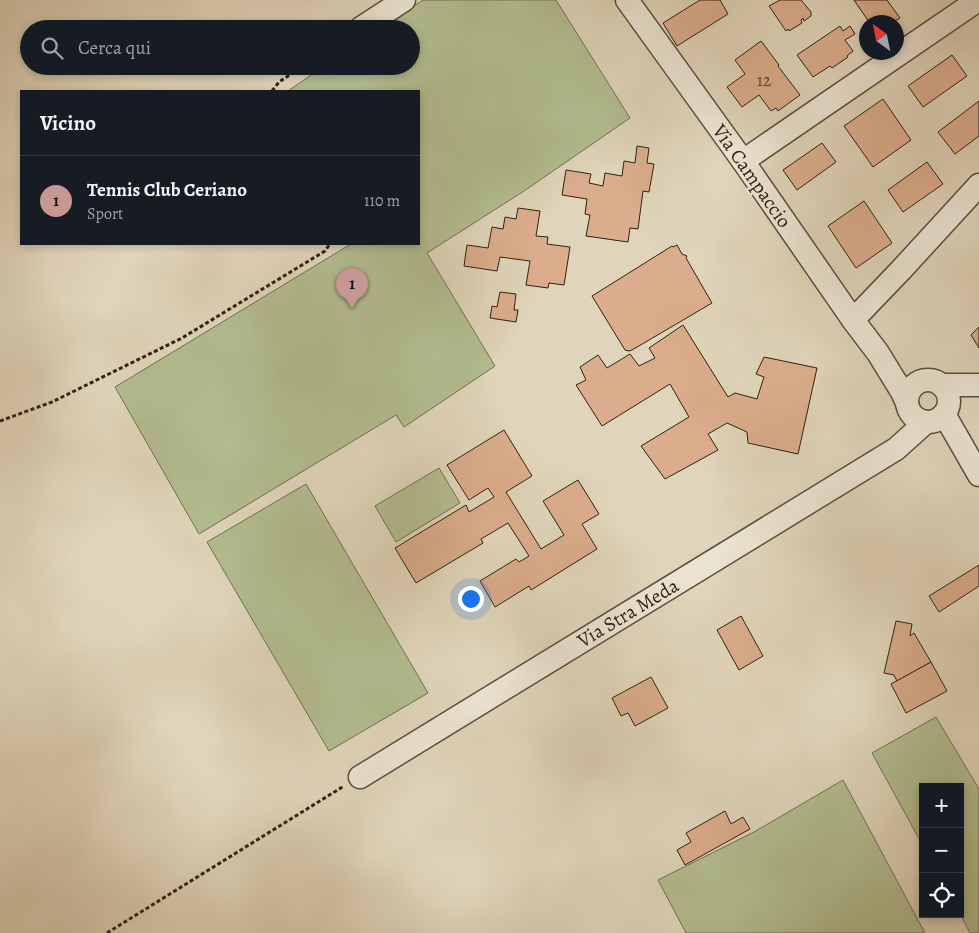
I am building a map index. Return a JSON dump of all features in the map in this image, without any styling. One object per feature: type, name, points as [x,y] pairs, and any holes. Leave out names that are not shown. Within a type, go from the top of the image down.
[{"type":"street","points":[[373,20],[404,0]]},
{"type":"street","name":"Via Campaccio","points":[[627,0],[853,320],[878,353],[930,406]]},
{"type":"street","points":[[742,161],[978,0]]},
{"type":"street","points":[[853,320],[979,185]]},
{"type":"street","name":"Via Stra Meda","points":[[360,777],[896,449],[930,406],[979,387]]},
{"type":"street","points":[[930,406],[960,443],[979,475]]},
{"type":"path","points":[[273,90],[279,82],[290,75]]},
{"type":"path","points":[[0,421],[52,402],[182,338],[325,251],[329,245]]},
{"type":"path","points":[[107,933],[360,777]]},
{"type":"green space","points":[[423,0],[556,0],[630,118],[524,191],[427,253],[495,366],[404,427],[396,415],[199,534],[115,387],[349,245],[420,245],[420,90],[289,90],[311,75],[420,75],[420,20],[393,20]]},
{"type":"green space","points":[[439,468],[460,503],[396,542],[375,506]]},
{"type":"green space","points":[[306,484],[428,693],[329,751],[207,542]]},
{"type":"green space","points":[[936,717],[979,789],[979,933],[970,933],[962,918],[964,918],[964,783],[919,783],[919,839],[872,753]]},
{"type":"green space","points":[[843,780],[925,933],[686,933],[658,880],[754,832]]},
{"type":"building","points":[[700,0],[720,0],[728,14],[677,46],[663,23]]},
{"type":"building","points":[[780,0],[801,0],[811,12],[811,16],[804,21],[803,18],[801,20],[802,23],[786,31],[769,6]]},
{"type":"building","points":[[854,0],[887,0],[898,15],[864,15]]},
{"type":"building","points":[[840,26],[843,31],[850,26],[855,34],[845,40],[853,51],[848,57],[832,68],[830,66],[813,77],[797,55]]},
{"type":"building","points":[[761,41],[800,95],[778,111],[776,108],[771,111],[759,95],[742,107],[727,87],[745,74],[735,60]]},
{"type":"building","points":[[952,55],[967,76],[923,107],[908,86]]},
{"type":"building","points":[[883,99],[911,140],[873,167],[844,126]]},
{"type":"building","points":[[979,101],[979,136],[955,154],[938,132]]},
{"type":"building","points":[[822,143],[836,162],[797,190],[783,170]]},
{"type":"building","points":[[637,146],[649,148],[647,163],[654,164],[649,192],[643,191],[638,229],[630,228],[628,242],[586,236],[590,215],[585,214],[587,199],[562,195],[566,170],[591,174],[589,183],[603,186],[605,173],[622,176],[624,161],[635,163]]},
{"type":"building","points":[[927,162],[943,184],[903,212],[888,190]]},
{"type":"building","points":[[864,201],[892,243],[856,268],[828,226]]},
{"type":"building","points":[[518,208],[540,211],[536,236],[548,237],[547,244],[570,247],[564,285],[549,283],[548,288],[526,285],[530,261],[500,257],[497,271],[464,266],[467,245],[488,248],[492,227],[503,229],[505,217],[516,219]]},
{"type":"building","points":[[677,245],[682,254],[687,256],[686,258],[712,303],[632,350],[625,350],[592,296],[672,246]]},
{"type":"building","points":[[500,292],[516,294],[514,310],[518,310],[516,322],[490,318],[492,306],[497,307]]},
{"type":"building","points":[[683,325],[728,397],[735,393],[757,399],[764,377],[756,374],[764,357],[817,368],[798,454],[748,443],[747,432],[727,423],[708,434],[718,450],[665,479],[641,446],[689,417],[670,384],[602,426],[576,385],[586,380],[580,367],[598,355],[607,368],[630,354],[639,366],[655,358],[649,348]]},
{"type":"building","points":[[979,327],[979,348],[971,335]]},
{"type":"building","points":[[504,430],[532,476],[506,492],[541,549],[564,535],[543,501],[578,480],[599,514],[582,524],[597,549],[531,590],[529,586],[495,607],[480,581],[516,559],[519,562],[529,556],[508,523],[481,539],[483,543],[416,583],[395,548],[466,505],[469,512],[494,497],[488,488],[469,500],[447,465]]},
{"type":"building","points":[[979,565],[979,586],[939,612],[929,596]]},
{"type":"building","points":[[741,616],[763,656],[739,670],[717,630]]},
{"type":"building","points":[[896,621],[912,624],[910,636],[914,633],[931,662],[897,681],[894,675],[884,673]]},
{"type":"building","points":[[931,662],[947,691],[906,713],[891,684]]},
{"type":"building","points":[[651,677],[668,708],[635,726],[628,713],[621,716],[612,698]]},
{"type":"building","points":[[725,811],[731,824],[743,817],[750,829],[685,865],[677,850],[691,842],[686,833]]},
{"type":"place","name":"Tennis Club Ceriano","points":[[352,309]]}]
